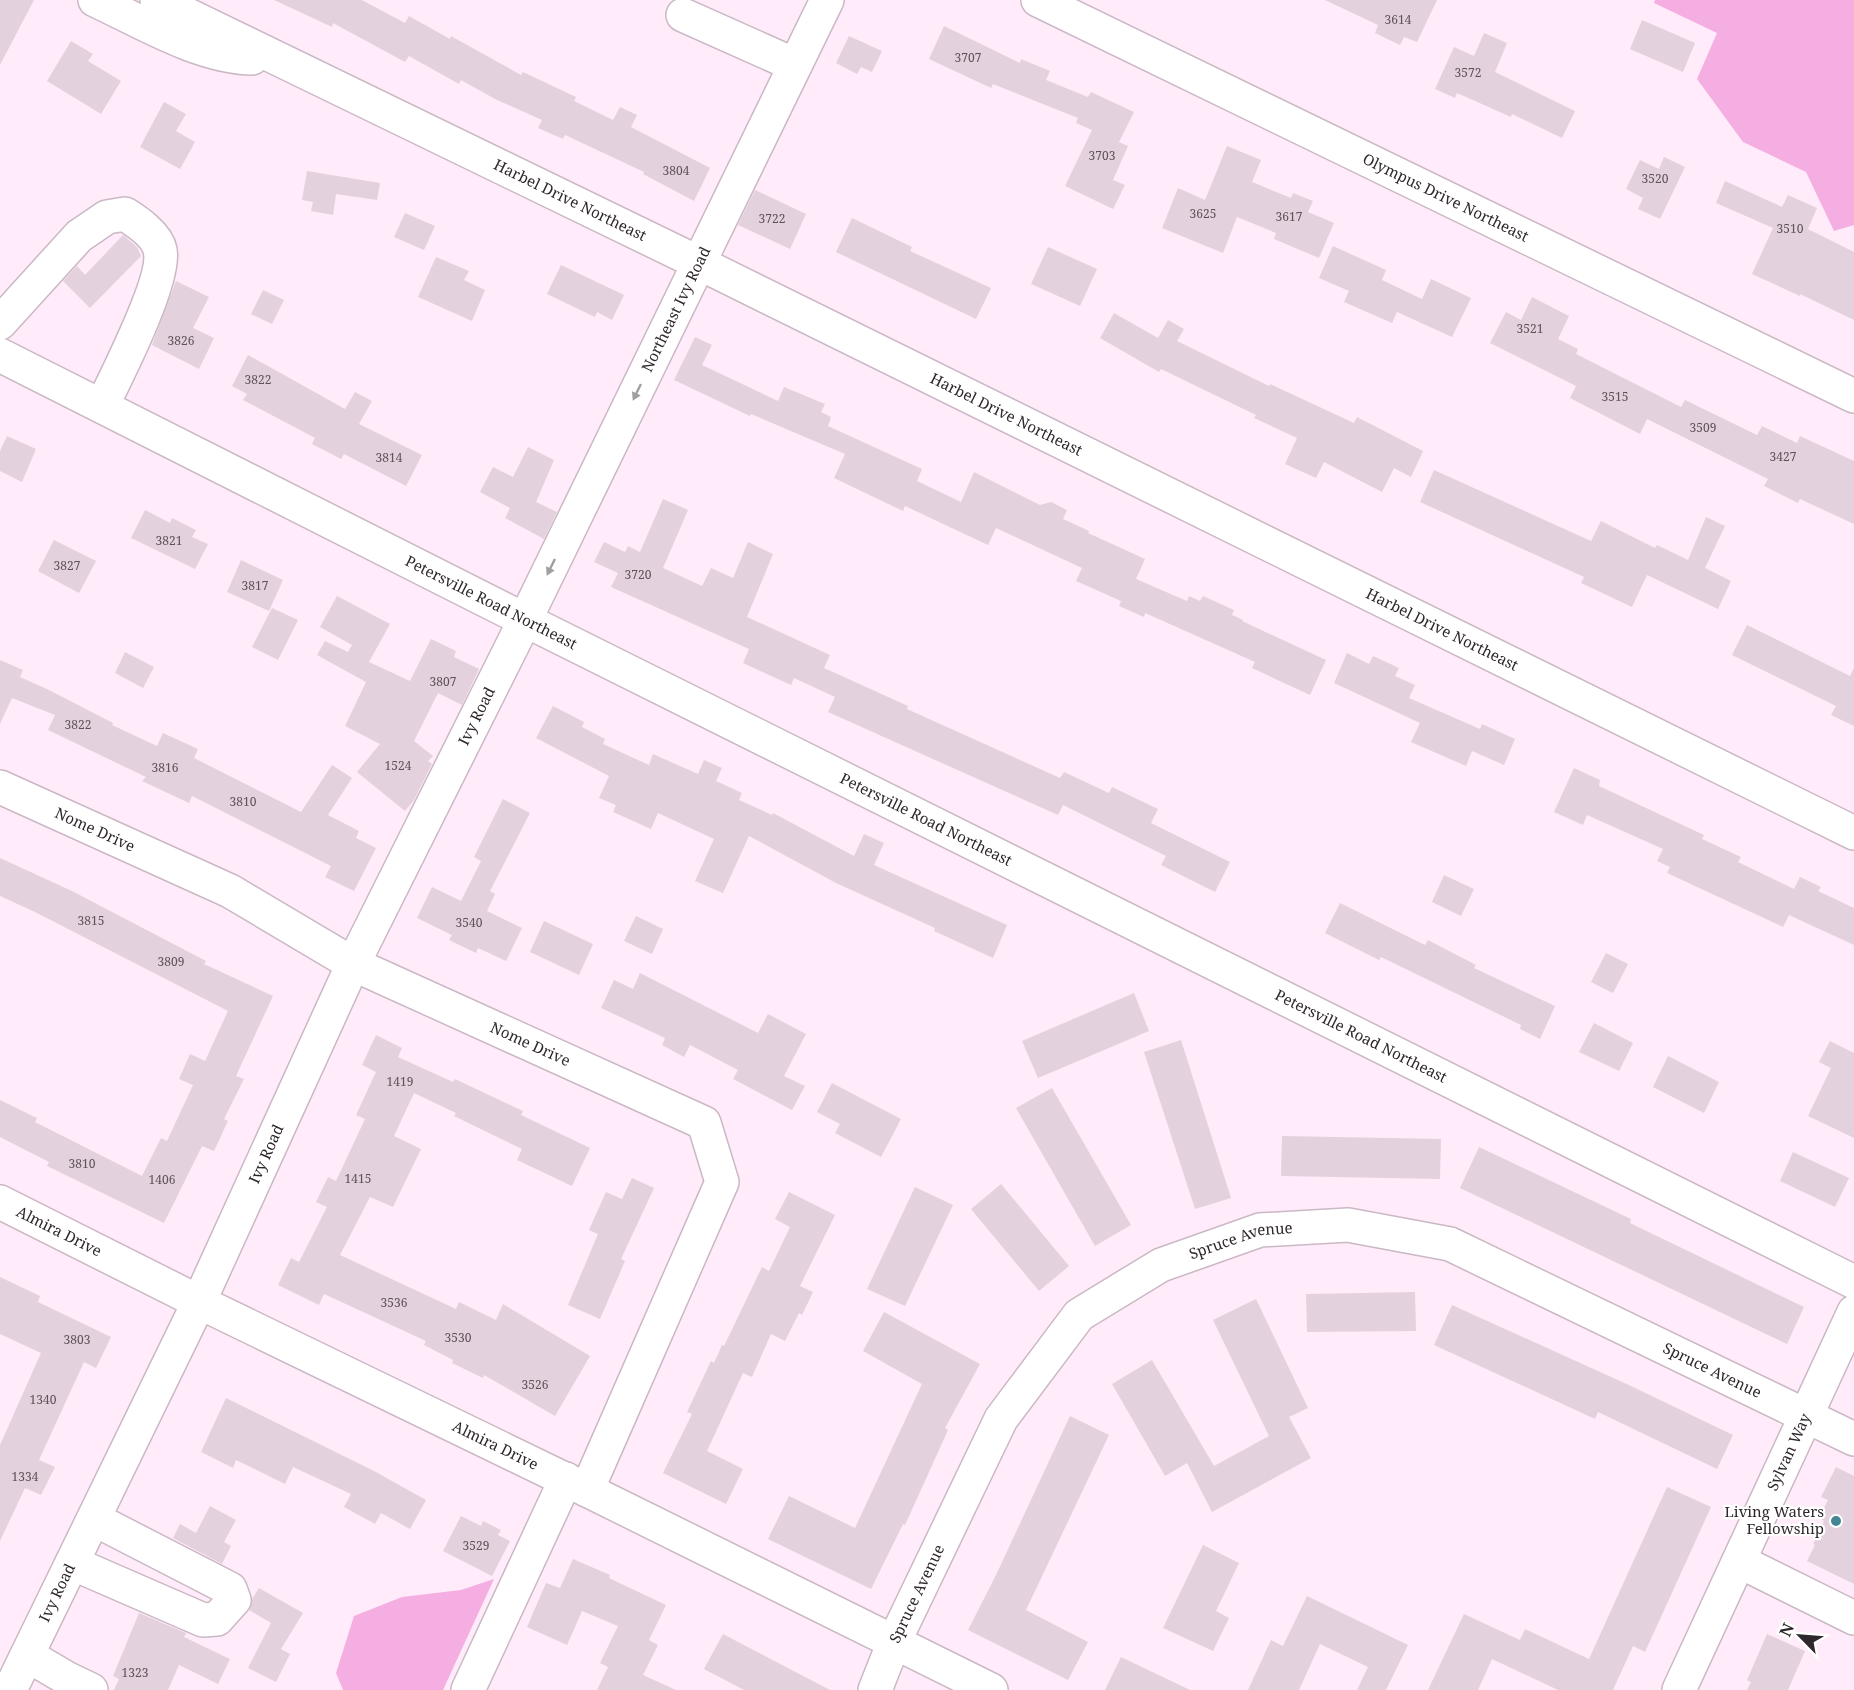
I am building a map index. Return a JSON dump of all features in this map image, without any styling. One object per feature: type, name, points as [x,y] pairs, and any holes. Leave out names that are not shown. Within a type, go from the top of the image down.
[{"type":"street","points":[[95,0],[206,50],[250,58],[272,56]]},
{"type":"street","name":"Harbel Drive Northeast","points":[[157,0],[699,264],[1854,833]]},
{"type":"street","name":"Northeast Ivy Road","points":[[525,620],[827,0]]},
{"type":"street","name":"Olympus Drive Northeast","points":[[1046,2],[1854,396]]},
{"type":"street","points":[[683,15],[795,65]]},
{"type":"street","points":[[0,323],[79,237],[107,217],[125,214],[144,225],[160,249],[158,279],[102,406]]},
{"type":"street","name":"Petersville Road Northeast","points":[[0,354],[525,620],[1854,1282]]},
{"type":"street","name":"Ivy Road","points":[[22,1679],[72,1563],[199,1302],[353,964],[525,620]]},
{"type":"street","name":"Nome Drive","points":[[0,788],[230,891],[353,964],[704,1123],[722,1182],[577,1485],[468,1690]]},
{"type":"street","name":"Almira Drive","points":[[0,1202],[990,1690]]},
{"type":"street","name":"Spruce Avenue","points":[[875,1690],[894,1642],[1001,1419],[1079,1315],[1161,1265],[1260,1230],[1348,1225],[1450,1244],[1854,1439]]},
{"type":"street","name":"Sylvan Way","points":[[1679,1690],[1854,1312]]},
{"type":"street","points":[[72,1563],[203,1620],[217,1619],[234,1600],[230,1589],[94,1519]]},
{"type":"street","points":[[1739,1561],[1854,1618]]},
{"type":"street","points":[[22,1679],[68,1679],[91,1690]]},
{"type":"shaded area","points":[[1655,0],[1854,0],[1854,225],[1834,231],[1806,172],[1743,142],[1697,79],[1717,33],[1654,3]]},
{"type":"shaded area","points":[[494,1579],[443,1690],[343,1690],[336,1673],[354,1616],[402,1597],[461,1590]]},
{"type":"building","points":[[0,0],[34,0],[0,65]]},
{"type":"building","points":[[274,0],[362,0],[405,23],[409,16],[450,39],[451,36],[521,75],[523,72],[576,97],[574,101],[613,120],[620,107],[637,115],[631,127],[710,168],[694,201],[643,174],[644,172],[565,135],[563,139],[538,128],[542,120],[495,99],[461,80],[459,84],[409,56],[405,62],[333,23],[332,27]]},
{"type":"building","points":[[1325,0],[1437,0],[1417,42],[1404,37],[1400,45],[1375,33],[1378,25]]},
{"type":"building","points":[[1642,20],[1695,43],[1683,72],[1630,49]]},
{"type":"building","points":[[944,26],[1020,63],[1021,59],[1050,71],[1046,80],[1088,97],[1091,92],[1134,112],[1119,142],[1128,146],[1113,180],[1125,185],[1113,209],[1065,186],[1092,130],[1076,123],[1078,118],[993,84],[991,88],[929,59]]},
{"type":"building","points":[[1484,33],[1507,43],[1495,72],[1575,111],[1562,138],[1512,114],[1511,117],[1457,93],[1455,98],[1435,89],[1454,47],[1474,56]]},
{"type":"building","points":[[849,36],[882,51],[872,72],[861,67],[857,74],[836,63]]},
{"type":"building","points":[[71,41],[93,54],[88,61],[121,81],[101,114],[47,81]]},
{"type":"building","points":[[164,102],[186,114],[176,131],[195,142],[180,169],[140,147]]},
{"type":"building","points":[[1227,146],[1261,160],[1252,182],[1291,198],[1293,193],[1313,201],[1308,212],[1334,223],[1319,258],[1274,239],[1276,233],[1237,217],[1223,253],[1162,228],[1178,188],[1205,200]]},
{"type":"building","points":[[1664,157],[1685,167],[1660,219],[1638,209],[1643,198],[1626,189],[1640,160],[1659,169]]},
{"type":"building","points":[[307,171],[380,183],[377,200],[336,194],[333,215],[311,211],[313,202],[302,200]]},
{"type":"building","points":[[1725,181],[1782,207],[1788,195],[1817,208],[1808,229],[1854,252],[1854,320],[1752,274],[1773,228],[1716,203]]},
{"type":"building","points":[[755,190],[806,214],[790,249],[738,225]]},
{"type":"building","points":[[405,213],[435,226],[424,250],[394,237]]},
{"type":"building","points":[[852,218],[912,247],[910,251],[991,288],[976,319],[836,252]]},
{"type":"building","points":[[123,235],[137,247],[141,256],[90,308],[63,281],[77,266],[85,275]]},
{"type":"building","points":[[1333,246],[1386,270],[1382,280],[1422,299],[1431,279],[1471,298],[1452,337],[1397,312],[1392,323],[1344,302],[1349,291],[1319,278]]},
{"type":"building","points":[[1048,247],[1097,269],[1080,306],[1031,284]]},
{"type":"building","points":[[436,257],[469,271],[464,280],[485,290],[472,321],[418,297]]},
{"type":"building","points":[[561,265],[624,295],[612,320],[597,312],[595,317],[547,294]]},
{"type":"building","points":[[176,281],[209,297],[193,328],[214,338],[199,369],[152,345]]},
{"type":"building","points":[[263,290],[284,300],[272,324],[251,314]]},
{"type":"building","points":[[1532,297],[1569,316],[1558,339],[1578,349],[1576,354],[1681,407],[1685,400],[1757,435],[1762,426],[1797,443],[1800,436],[1854,461],[1854,524],[1800,499],[1798,503],[1764,486],[1768,479],[1647,419],[1640,434],[1570,398],[1576,386],[1490,343],[1506,312],[1521,320]]},
{"type":"building","points":[[1114,313],[1158,338],[1168,320],[1184,329],[1177,341],[1269,386],[1270,384],[1354,423],[1357,417],[1423,451],[1411,477],[1394,468],[1382,492],[1324,462],[1316,478],[1285,464],[1297,438],[1254,418],[1256,415],[1161,369],[1159,372],[1100,338]]},
{"type":"building","points":[[695,337],[712,345],[702,365],[778,401],[784,387],[825,404],[821,412],[831,417],[828,426],[922,469],[917,481],[961,502],[974,472],[1040,505],[1051,502],[1067,510],[1063,519],[1145,559],[1136,579],[1187,601],[1189,596],[1200,601],[1203,596],[1234,610],[1232,615],[1242,621],[1326,660],[1310,695],[1252,668],[1255,662],[1145,613],[1144,617],[1119,606],[1121,601],[1076,581],[1082,568],[996,528],[988,545],[905,506],[903,511],[834,478],[845,454],[751,414],[750,416],[674,380]]},
{"type":"building","points":[[248,355],[345,409],[355,392],[372,401],[359,424],[422,455],[406,486],[344,454],[341,459],[312,444],[315,438],[243,400],[247,394],[232,386]]},
{"type":"building","points":[[7,436],[36,449],[22,482],[0,471],[0,451]]},
{"type":"building","points":[[528,447],[554,460],[536,502],[557,512],[544,539],[505,518],[510,508],[480,492],[493,467],[513,477]]},
{"type":"building","points":[[1434,470],[1591,541],[1601,521],[1655,548],[1657,545],[1688,560],[1706,517],[1725,526],[1705,568],[1731,581],[1718,609],[1647,575],[1632,607],[1581,583],[1584,577],[1420,502]]},
{"type":"building","points":[[663,499],[688,510],[663,568],[702,586],[711,568],[733,578],[748,542],[773,554],[747,617],[830,655],[824,668],[908,706],[907,709],[1060,778],[1064,772],[1109,793],[1112,787],[1158,809],[1151,823],[1230,862],[1215,892],[1161,865],[1166,856],[1063,805],[1058,815],[828,712],[835,697],[794,678],[791,685],[743,663],[749,649],[611,587],[618,573],[594,562],[604,542],[625,552],[628,546],[640,552]]},
{"type":"building","points":[[145,510],[170,523],[172,518],[196,530],[192,537],[208,544],[195,569],[131,538]]},
{"type":"building","points":[[54,540],[96,561],[79,593],[38,571]]},
{"type":"building","points":[[241,560],[283,580],[269,611],[227,592]]},
{"type":"building","points":[[337,596],[390,624],[369,662],[410,681],[431,639],[456,651],[454,657],[479,669],[462,705],[438,693],[414,741],[433,756],[428,761],[432,764],[414,800],[405,811],[357,772],[380,744],[345,726],[366,682],[317,655],[325,641],[348,652],[352,645],[320,627]]},
{"type":"building","points":[[272,608],[298,620],[278,660],[252,647]]},
{"type":"building","points":[[1747,625],[1850,676],[1854,668],[1854,726],[1831,715],[1836,706],[1732,655]]},
{"type":"building","points":[[125,652],[154,667],[143,688],[115,673]]},
{"type":"building","points":[[1347,653],[1369,664],[1373,656],[1399,668],[1395,676],[1415,685],[1409,698],[1480,729],[1482,724],[1515,739],[1504,765],[1472,751],[1466,766],[1411,742],[1420,723],[1334,683]]},
{"type":"building","points":[[0,660],[23,670],[20,677],[157,746],[163,733],[198,749],[194,758],[301,812],[332,765],[352,778],[328,815],[359,831],[356,838],[376,848],[354,891],[325,877],[331,866],[192,796],[189,803],[142,781],[146,777],[48,730],[55,715],[12,698],[0,724]]},
{"type":"building","points":[[553,706],[584,722],[582,727],[605,739],[603,744],[649,765],[653,754],[698,774],[704,760],[722,768],[716,781],[742,793],[739,800],[772,815],[773,813],[854,856],[864,834],[884,843],[874,865],[1007,925],[993,958],[934,931],[935,928],[836,883],[749,836],[723,893],[695,881],[714,839],[658,813],[651,829],[613,812],[616,805],[599,798],[609,776],[536,738]]},
{"type":"building","points":[[1574,768],[1600,780],[1599,786],[1704,835],[1702,839],[1741,857],[1738,862],[1794,889],[1800,877],[1821,887],[1818,891],[1854,908],[1854,945],[1789,915],[1783,927],[1667,873],[1670,867],[1657,861],[1663,849],[1587,815],[1583,825],[1554,812]]},
{"type":"building","points":[[503,799],[530,813],[490,891],[495,894],[487,911],[522,928],[506,961],[478,948],[476,953],[449,940],[452,935],[417,918],[432,887],[461,901],[481,861],[474,857]]},
{"type":"building","points":[[0,858],[72,891],[206,961],[204,964],[273,996],[236,1076],[244,1079],[224,1119],[228,1121],[214,1151],[202,1146],[164,1223],[47,1166],[49,1162],[0,1137],[0,1100],[37,1118],[35,1122],[142,1176],[161,1138],[167,1141],[193,1085],[179,1079],[190,1054],[205,1061],[228,1011],[0,896]]},
{"type":"building","points":[[1444,875],[1474,889],[1461,916],[1432,902]]},
{"type":"building","points":[[1340,903],[1425,945],[1428,940],[1476,965],[1474,968],[1555,1006],[1540,1039],[1520,1029],[1521,1025],[1381,957],[1379,960],[1325,933]]},
{"type":"building","points":[[636,916],[663,929],[652,954],[624,941]]},
{"type":"building","points":[[544,921],[593,944],[579,975],[530,952]]},
{"type":"building","points":[[1606,953],[1628,964],[1613,993],[1591,982]]},
{"type":"building","points":[[640,973],[758,1033],[768,1014],[806,1034],[784,1076],[805,1086],[792,1110],[733,1079],[738,1070],[690,1045],[684,1057],[662,1045],[665,1038],[601,1008],[614,980],[633,989]]},
{"type":"building","points":[[1134,993],[1149,1031],[1038,1078],[1022,1041]]},
{"type":"building","points":[[1594,1023],[1633,1043],[1619,1071],[1579,1052]]},
{"type":"building","points":[[376,1035],[402,1048],[398,1057],[453,1082],[455,1079],[523,1111],[521,1115],[590,1148],[572,1186],[517,1160],[522,1149],[454,1116],[456,1113],[414,1093],[394,1136],[421,1149],[393,1207],[370,1197],[340,1255],[456,1309],[459,1302],[496,1320],[503,1304],[590,1356],[555,1416],[484,1375],[483,1378],[452,1363],[453,1360],[424,1345],[426,1341],[324,1294],[319,1305],[278,1285],[291,1258],[299,1262],[327,1207],[316,1202],[328,1177],[336,1181],[365,1119],[356,1115],[376,1072],[362,1065]]},
{"type":"building","points":[[1181,1040],[1231,1198],[1195,1209],[1144,1052]]},
{"type":"building","points":[[1830,1041],[1854,1053],[1854,1138],[1808,1116],[1831,1068],[1819,1062]]},
{"type":"building","points":[[1668,1056],[1719,1082],[1704,1113],[1653,1087]]},
{"type":"building","points":[[832,1083],[901,1119],[881,1157],[835,1133],[840,1124],[817,1112]]},
{"type":"building","points":[[1052,1088],[1131,1225],[1095,1246],[1016,1108]]},
{"type":"building","points":[[1282,1136],[1441,1139],[1440,1179],[1281,1176]]},
{"type":"building","points":[[1479,1147],[1631,1219],[1630,1223],[1804,1307],[1787,1344],[1460,1188]]},
{"type":"building","points":[[1793,1152],[1849,1178],[1835,1207],[1780,1181]]},
{"type":"building","points":[[632,1178],[654,1188],[621,1259],[625,1261],[600,1319],[568,1305],[598,1234],[589,1230],[606,1192],[622,1199]]},
{"type":"building","points":[[1001,1184],[1069,1266],[1039,1291],[971,1209]]},
{"type":"building","points":[[915,1187],[953,1205],[905,1306],[867,1289]]},
{"type":"building","points":[[789,1192],[835,1215],[800,1286],[813,1292],[802,1315],[799,1313],[785,1341],[771,1334],[752,1377],[743,1373],[707,1451],[743,1469],[726,1504],[663,1473],[692,1414],[687,1412],[711,1361],[714,1363],[722,1345],[724,1346],[762,1267],[769,1271],[790,1227],[775,1219]]},
{"type":"building","points":[[0,1277],[40,1296],[38,1302],[111,1337],[96,1368],[84,1362],[39,1460],[55,1467],[41,1495],[25,1488],[0,1541],[0,1445],[41,1353],[0,1334]]},
{"type":"building","points":[[1415,1292],[1416,1331],[1307,1332],[1306,1294]]},
{"type":"building","points":[[1256,1299],[1308,1408],[1289,1417],[1311,1458],[1212,1512],[1187,1463],[1165,1476],[1112,1384],[1152,1360],[1214,1466],[1269,1436],[1213,1320]]},
{"type":"building","points":[[1452,1305],[1733,1435],[1717,1469],[1598,1412],[1595,1419],[1434,1345]]},
{"type":"building","points":[[884,1312],[980,1364],[945,1428],[948,1430],[905,1525],[903,1524],[871,1589],[768,1539],[789,1496],[855,1528],[922,1384],[863,1351]]},
{"type":"building","points":[[226,1398],[374,1471],[426,1500],[410,1529],[381,1513],[375,1524],[344,1507],[351,1494],[293,1467],[285,1484],[236,1460],[233,1468],[201,1452]]},
{"type":"building","points":[[1070,1416],[1109,1435],[1026,1610],[1088,1642],[1068,1680],[968,1630]]},
{"type":"building","name":"Living Waters Fellowship","points":[[1836,1467],[1854,1476],[1854,1584],[1807,1561],[1824,1521],[1819,1518],[1828,1500],[1821,1497]]},
{"type":"building","points":[[1667,1487],[1711,1507],[1645,1652],[1633,1646],[1613,1690],[1558,1690],[1492,1659],[1478,1690],[1428,1690],[1464,1614],[1520,1640],[1525,1629],[1589,1659]]},
{"type":"building","points":[[210,1506],[236,1520],[224,1542],[231,1546],[222,1564],[173,1538],[180,1524],[196,1533]]},
{"type":"building","points":[[461,1516],[481,1526],[483,1521],[501,1530],[498,1535],[510,1541],[492,1576],[443,1551]]},
{"type":"building","points":[[1203,1545],[1239,1563],[1216,1611],[1229,1618],[1213,1651],[1163,1628]]},
{"type":"building","points":[[573,1559],[610,1575],[609,1578],[666,1605],[649,1640],[658,1645],[643,1675],[676,1690],[597,1690],[608,1667],[600,1663],[618,1626],[582,1611],[567,1645],[527,1627],[546,1583],[560,1588]]},
{"type":"building","points":[[259,1588],[303,1613],[281,1649],[290,1654],[276,1682],[248,1668],[271,1623],[249,1610],[252,1599]]},
{"type":"building","points":[[1307,1596],[1408,1645],[1386,1690],[1357,1690],[1368,1667],[1320,1644],[1299,1690],[1248,1690],[1271,1640],[1283,1646]]},
{"type":"building","points":[[139,1613],[186,1633],[184,1637],[230,1659],[218,1684],[179,1665],[168,1690],[114,1690],[119,1679],[113,1676]]},
{"type":"building","points":[[723,1634],[830,1690],[744,1690],[704,1669]]},
{"type":"building","points":[[1767,1634],[1805,1651],[1788,1690],[1747,1690],[1751,1682],[1747,1680]]},
{"type":"building","points":[[1121,1657],[1190,1690],[1105,1690]]},
{"type":"place","name":"Living Waters Fellowship","points":[[1836,1521]]}]
